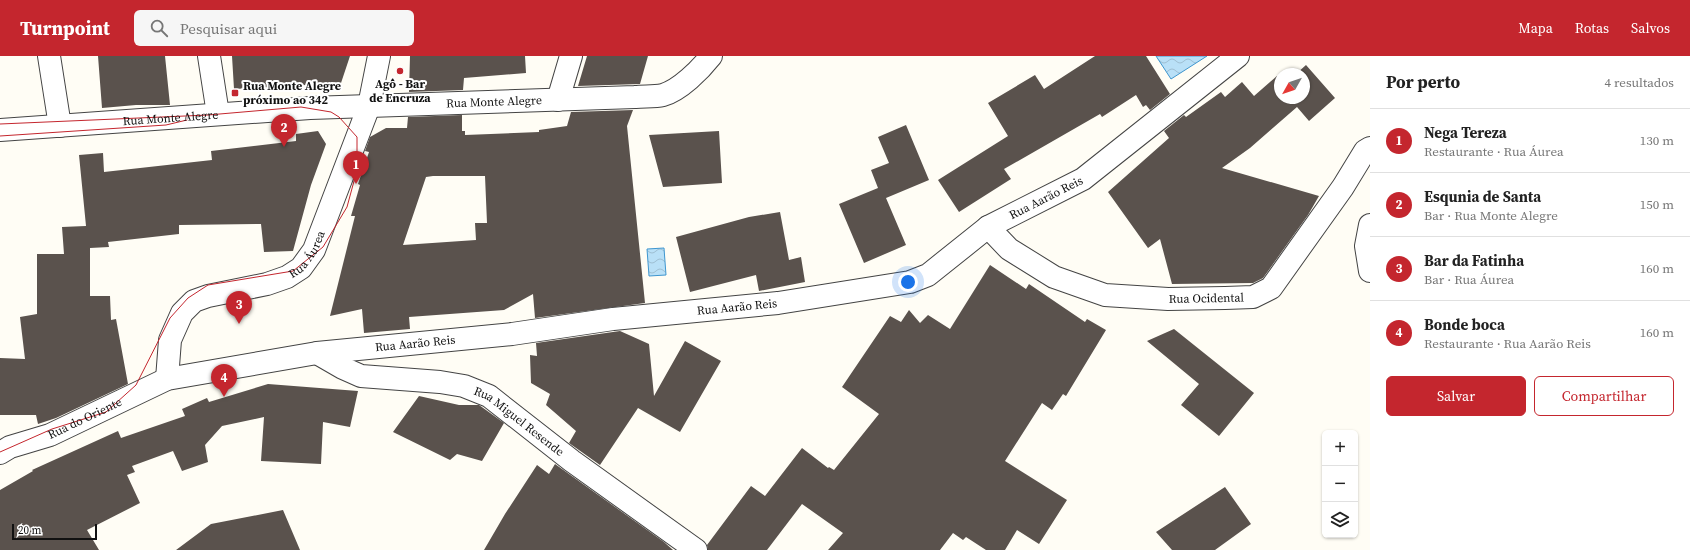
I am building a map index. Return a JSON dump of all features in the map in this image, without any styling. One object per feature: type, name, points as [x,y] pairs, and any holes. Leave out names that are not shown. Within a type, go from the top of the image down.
[{"type":"street","points":[[48,56],[60,126]]},
{"type":"street","points":[[209,56],[218,114]]},
{"type":"street","name":"Rua Áurea","points":[[167,379],[170,340],[182,313],[194,301],[208,296],[267,284],[287,277],[301,268],[314,250],[369,106],[379,56]]},
{"type":"street","points":[[558,100],[571,56]]},
{"type":"street","name":"Rua Monte Alegre","points":[[0,130],[218,114],[369,106],[663,95],[683,84],[705,64],[711,56]]},
{"type":"street","name":"Rua Aarão Reis","points":[[167,379],[317,353],[512,334],[613,319],[778,303],[910,282],[928,275],[988,227],[1083,179],[1238,56]]},
{"type":"street","name":"Rua Ocidental","points":[[988,227],[1009,249],[1054,277],[1105,295],[1168,299],[1253,297],[1271,288],[1343,187],[1365,151],[1370,148]]},
{"type":"street","points":[[1370,225],[1366,246],[1370,271]]},
{"type":"street","name":"Rua Miguel Resende","points":[[317,353],[343,368],[361,376],[440,382],[464,386],[489,396],[572,461],[696,550]]},
{"type":"street","name":"Rua do Oriente","points":[[0,453],[10,447],[50,434],[167,379]]},
{"type":"water","points":[[1156,56],[1207,56],[1171,79]]},
{"type":"water","points":[[664,248],[666,275],[649,276],[647,249]]},
{"type":"building","points":[[98,56],[165,56],[170,105],[136,105],[102,108]]},
{"type":"building","points":[[232,56],[350,56],[341,83],[234,89]]},
{"type":"building","points":[[410,56],[525,56],[526,73],[464,78],[463,90],[409,92]]},
{"type":"building","points":[[587,56],[648,56],[640,84],[578,86]]},
{"type":"building","points":[[1095,56],[1146,56],[1170,94],[1150,110],[1146,105],[1143,107],[1136,95],[1102,117],[1100,114],[1004,169],[1011,179],[959,212],[938,180],[1008,136],[988,103],[1035,75],[1044,89]]},
{"type":"building","points":[[1310,70],[1335,98],[1309,121],[1297,107],[1250,148],[1222,168],[1319,196],[1308,215],[1263,278],[1253,283],[1172,284],[1160,239],[1148,248],[1108,192],[1169,138],[1164,131],[1184,115],[1186,117],[1221,92],[1225,97],[1242,82],[1254,96],[1274,79],[1274,104],[1310,104]]},
{"type":"building","points":[[633,110],[627,126],[645,303],[535,318],[533,294],[504,310],[409,317],[410,329],[364,333],[362,309],[330,316],[355,216],[351,216],[360,185],[358,184],[369,152],[365,151],[370,137],[386,128],[407,128],[408,117],[462,115],[462,131],[465,131],[465,135],[539,132],[539,130],[567,126],[571,112]],"holes":[[[485,176],[487,223],[475,223],[476,240],[403,245],[426,177]]]},
{"type":"building","points":[[906,125],[929,180],[886,198],[906,245],[864,263],[839,204],[878,188],[871,170],[889,163],[878,137]]},
{"type":"building","points":[[318,131],[326,144],[311,185],[293,251],[264,252],[261,224],[179,225],[179,234],[108,242],[109,247],[90,248],[90,296],[110,296],[111,320],[116,319],[128,384],[56,418],[38,424],[36,415],[0,415],[0,358],[25,359],[20,317],[37,314],[37,254],[64,254],[62,227],[86,226],[79,155],[103,153],[104,172],[212,160],[211,151],[296,141],[296,134]]},
{"type":"building","points":[[719,131],[722,183],[663,187],[649,135]]},
{"type":"building","points":[[780,212],[789,260],[801,257],[805,282],[759,291],[756,275],[690,292],[676,237],[749,217]]},
{"type":"building","points":[[990,265],[1026,289],[1029,284],[1085,322],[1087,319],[1106,330],[1066,396],[1063,394],[1052,410],[1042,403],[1005,461],[1067,500],[1039,544],[1017,530],[1005,550],[986,550],[966,537],[963,540],[953,533],[940,550],[828,550],[843,533],[802,504],[767,550],[708,550],[707,545],[751,486],[765,496],[802,448],[828,468],[829,467],[834,470],[879,414],[842,387],[890,316],[901,322],[909,310],[920,323],[928,315],[950,329]]},
{"type":"building","points":[[1174,329],[1254,393],[1219,436],[1181,405],[1199,384],[1147,341]]},
{"type":"building","points":[[620,331],[649,344],[654,396],[685,341],[721,361],[680,432],[638,408],[600,465],[569,443],[576,431],[546,405],[550,394],[531,383],[530,355],[537,356],[536,343]]},
{"type":"building","points":[[268,384],[358,391],[350,427],[323,422],[321,464],[261,461],[264,417],[222,426],[205,445],[208,462],[182,471],[173,451],[132,466],[135,472],[127,475],[140,503],[87,530],[99,550],[0,550],[0,490],[33,471],[32,470],[118,431],[121,438],[185,416],[182,409],[207,398],[209,402]]},
{"type":"building","points":[[419,396],[459,405],[479,405],[504,423],[482,461],[457,454],[450,460],[393,432]]},
{"type":"building","points":[[555,464],[673,550],[484,550],[505,514],[537,465],[549,474]]},
{"type":"building","points":[[1225,487],[1251,524],[1215,550],[1172,550],[1156,532]]},
{"type":"building","points":[[283,510],[300,550],[176,550],[211,524]]},
{"type":"tram line","points":[[0,124],[208,115],[301,107],[331,112],[339,117],[357,137],[357,170],[347,207],[323,247],[293,271],[208,285],[188,298],[170,318],[136,385],[106,412],[52,429],[0,452]]},
{"type":"tram line","points":[[0,136],[166,125],[187,120]]},
{"type":"place","name":"Agô - Bar de Encruza","points":[[400,71]]},
{"type":"place","name":"Rua Monte Alegre próximo ao 342","points":[[235,93]]},
{"type":"place","name":"Esqunia de Santa","points":[[284,147]]},
{"type":"place","name":"Nega Tereza","points":[[356,184]]},
{"type":"place","name":"Bar da Fatinha","points":[[239,324]]},
{"type":"place","name":"Bonde boca","points":[[224,397]]}]
